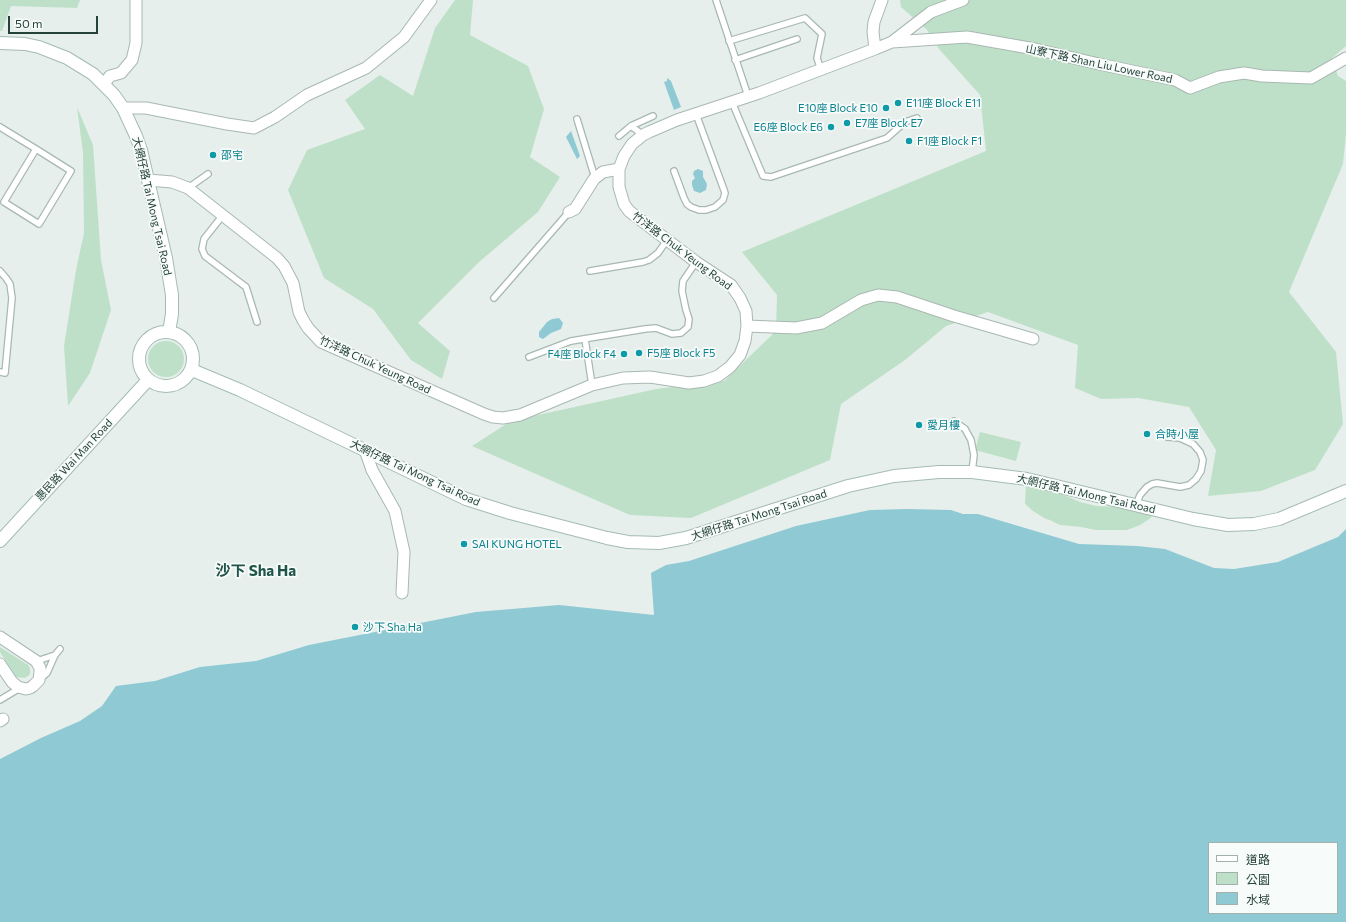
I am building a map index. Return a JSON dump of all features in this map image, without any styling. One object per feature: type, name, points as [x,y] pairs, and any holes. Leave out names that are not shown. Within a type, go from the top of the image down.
[{"type":"main road","name":"大網仔路 Tai Mong Tsai Road","points":[[0,43],[25,44],[53,52],[81,65],[104,84],[123,108],[136,136],[148,180],[169,276],[172,314],[169,332]]},
{"type":"main road","points":[[160,332],[169,332],[177,334],[190,345],[194,362],[192,370],[184,380],[172,386],[160,386],[148,380],[143,374],[139,357],[141,348],[152,335],[160,332]]},
{"type":"main road","name":"大網仔路 Tai Mong Tsai Road","points":[[192,370],[240,390],[478,504],[607,538],[644,543],[672,541],[693,536],[833,490],[864,482],[894,476],[939,472],[972,472],[1011,476],[1046,483],[1206,522],[1228,525],[1262,524],[1287,517],[1346,492]]},
{"type":"main road","name":"惠民路 Wai Man Road","points":[[0,540],[148,380]]},
{"type":"street","points":[[104,84],[110,76],[121,73],[132,60],[136,43],[136,0]]},
{"type":"street","points":[[123,108],[146,108],[254,128],[275,117],[307,95],[366,68],[404,37],[431,0]]},
{"type":"street","points":[[875,49],[873,32],[874,22],[882,0]]},
{"type":"street","name":"竹洋路 Chuk Yeung Road","points":[[148,180],[172,182],[188,188],[270,252],[284,266],[293,283],[299,312],[308,328],[321,342],[484,414],[503,418],[520,415],[592,385],[610,380],[637,377],[689,383],[704,381],[718,376],[730,367],[740,355],[748,326],[746,312],[740,298],[731,285],[696,262],[629,212],[624,204],[618,178],[624,156],[632,144],[643,135],[676,120],[732,102],[821,70],[892,42],[931,12],[963,0]]},
{"type":"street","name":"山寮下路 Shan Liu Lower Road","points":[[892,42],[967,37],[1035,49],[1175,80],[1190,88],[1219,77],[1244,73],[1262,76],[1311,78],[1346,58]]},
{"type":"street","points":[[569,212],[576,209],[596,178],[604,172],[620,169]]},
{"type":"street","points":[[748,326],[796,328],[822,323],[861,300],[878,295],[897,297],[954,316],[1033,338]]},
{"type":"street","points":[[365,450],[372,470],[395,511],[404,552],[402,594]]},
{"type":"street","points":[[0,637],[32,659],[38,665],[40,668],[39,680],[30,688],[20,688],[12,682],[0,664]]},
{"type":"lane","points":[[716,0],[748,96]]},
{"type":"lane","points":[[729,41],[805,18],[822,34],[817,58],[821,70]]},
{"type":"lane","points":[[735,60],[797,39]]},
{"type":"lane","points":[[732,102],[763,176],[771,177],[886,138],[905,122],[918,118]]},
{"type":"lane","points":[[674,171],[684,198],[691,207],[699,210],[706,210],[715,207],[723,200],[725,193],[696,114]]},
{"type":"lane","points":[[619,136],[631,126],[653,116]]},
{"type":"lane","points":[[577,119],[596,178]]},
{"type":"lane","points":[[631,126],[643,135]]},
{"type":"lane","points":[[0,127],[36,149],[71,171],[39,224],[4,202],[36,149]]},
{"type":"lane","points":[[188,188],[208,174]]},
{"type":"lane","points":[[494,298],[569,212]]},
{"type":"lane","points":[[223,215],[204,239],[202,246],[203,252],[208,258],[246,287],[257,322]]},
{"type":"lane","points":[[590,271],[649,260],[658,253],[667,240]]},
{"type":"lane","points":[[529,357],[571,341],[650,328],[662,330],[672,334],[685,331],[688,327],[690,319],[686,310],[682,291],[684,281],[696,262]]},
{"type":"lane","points":[[0,271],[10,284],[12,298],[5,373],[0,372]]},
{"type":"lane","points":[[585,339],[592,385]]},
{"type":"lane","points":[[949,424],[954,421],[965,429],[971,440],[974,455],[972,472]]},
{"type":"lane","points":[[1136,505],[1140,495],[1152,484],[1157,483],[1180,487],[1189,485],[1196,479],[1201,471],[1203,460],[1200,452],[1193,444],[1180,438],[1167,437]]},
{"type":"lane","points":[[39,680],[47,673],[55,654],[60,649]]},
{"type":"lane","points":[[32,659],[40,660],[55,654]]},
{"type":"lane","points":[[0,700],[20,688]]},
{"type":"green space","points":[[0,0],[80,0],[77,8],[11,6],[2,31],[0,31]]},
{"type":"green space","points":[[455,0],[473,0],[470,35],[528,66],[544,109],[530,157],[560,177],[538,212],[479,262],[418,323],[450,351],[442,379],[411,360],[373,309],[324,278],[288,190],[307,150],[365,129],[345,100],[380,75],[413,96],[435,28]]},
{"type":"green space","points":[[900,0],[1346,0],[1346,46],[1332,58],[1338,76],[1346,81],[1346,134],[1343,164],[1289,292],[1336,352],[1343,424],[1315,470],[1261,491],[1208,496],[1216,450],[1189,407],[1138,398],[1101,399],[1075,388],[1078,345],[988,312],[946,326],[905,360],[841,404],[830,460],[691,518],[630,515],[472,446],[511,421],[656,389],[724,381],[776,331],[777,295],[742,252],[986,151],[980,95],[939,49],[927,30],[901,7]]},
{"type":"green space","points":[[77,107],[93,145],[101,260],[111,310],[90,373],[68,406],[64,346],[76,270],[84,233],[83,153]]},
{"type":"green space","points":[[166,341],[176,344],[181,349],[184,359],[181,369],[176,374],[166,377],[156,374],[151,369],[148,359],[151,349],[156,344]]},
{"type":"green space","points":[[980,432],[1021,442],[1016,461],[975,450]]},
{"type":"green space","points":[[1026,484],[1046,487],[1080,502],[1096,506],[1122,507],[1152,514],[1151,518],[1140,525],[1127,530],[1096,530],[1060,525],[1046,519],[1025,504]]},
{"type":"green space","points":[[0,647],[28,665],[30,668],[30,674],[25,678],[16,677],[0,652]]},
{"type":"water","points":[[667,78],[671,81],[681,107],[674,110],[664,82],[667,81]]},
{"type":"water","points":[[571,131],[580,156],[577,159],[566,137]]},
{"type":"water","points":[[698,169],[703,171],[703,177],[707,184],[706,190],[700,193],[694,191],[692,185],[692,181],[695,178],[693,174],[694,171]]},
{"type":"water","points":[[559,318],[563,323],[561,329],[551,333],[543,339],[539,337],[539,332],[547,322],[552,319]]},
{"type":"water","points":[[870,510],[951,510],[963,514],[978,514],[1079,544],[1137,546],[1165,549],[1214,568],[1234,569],[1278,562],[1338,537],[1346,529],[1346,922],[0,922],[0,759],[41,738],[80,721],[102,706],[116,686],[155,681],[200,667],[256,661],[309,645],[476,612],[559,605],[654,615],[651,573],[666,565],[689,561],[796,526]]},
{"type":"place","name":"E11座 Block E11","points":[[898,103]]},
{"type":"place","name":"E10座 Block E10","points":[[886,108]]},
{"type":"place","name":"E7座 Block E7","points":[[847,123]]},
{"type":"place","name":"E6座 Block E6","points":[[831,127]]},
{"type":"place","name":"F1座 Block F1","points":[[909,141]]},
{"type":"place","name":"邵宅","points":[[213,155]]},
{"type":"place","name":"F5座 Block F5","points":[[639,353]]},
{"type":"place","name":"F4座 Block F4","points":[[624,354]]},
{"type":"place","name":"愛月樓","points":[[919,425]]},
{"type":"place","name":"合時小屋","points":[[1147,434]]},
{"type":"place","name":"SAI KUNG HOTEL","points":[[464,544]]},
{"type":"place","name":"沙下 Sha Ha","points":[[355,627]]},
{"type":"district","name":"沙下 Sha Ha","points":[[256,571]]}]
